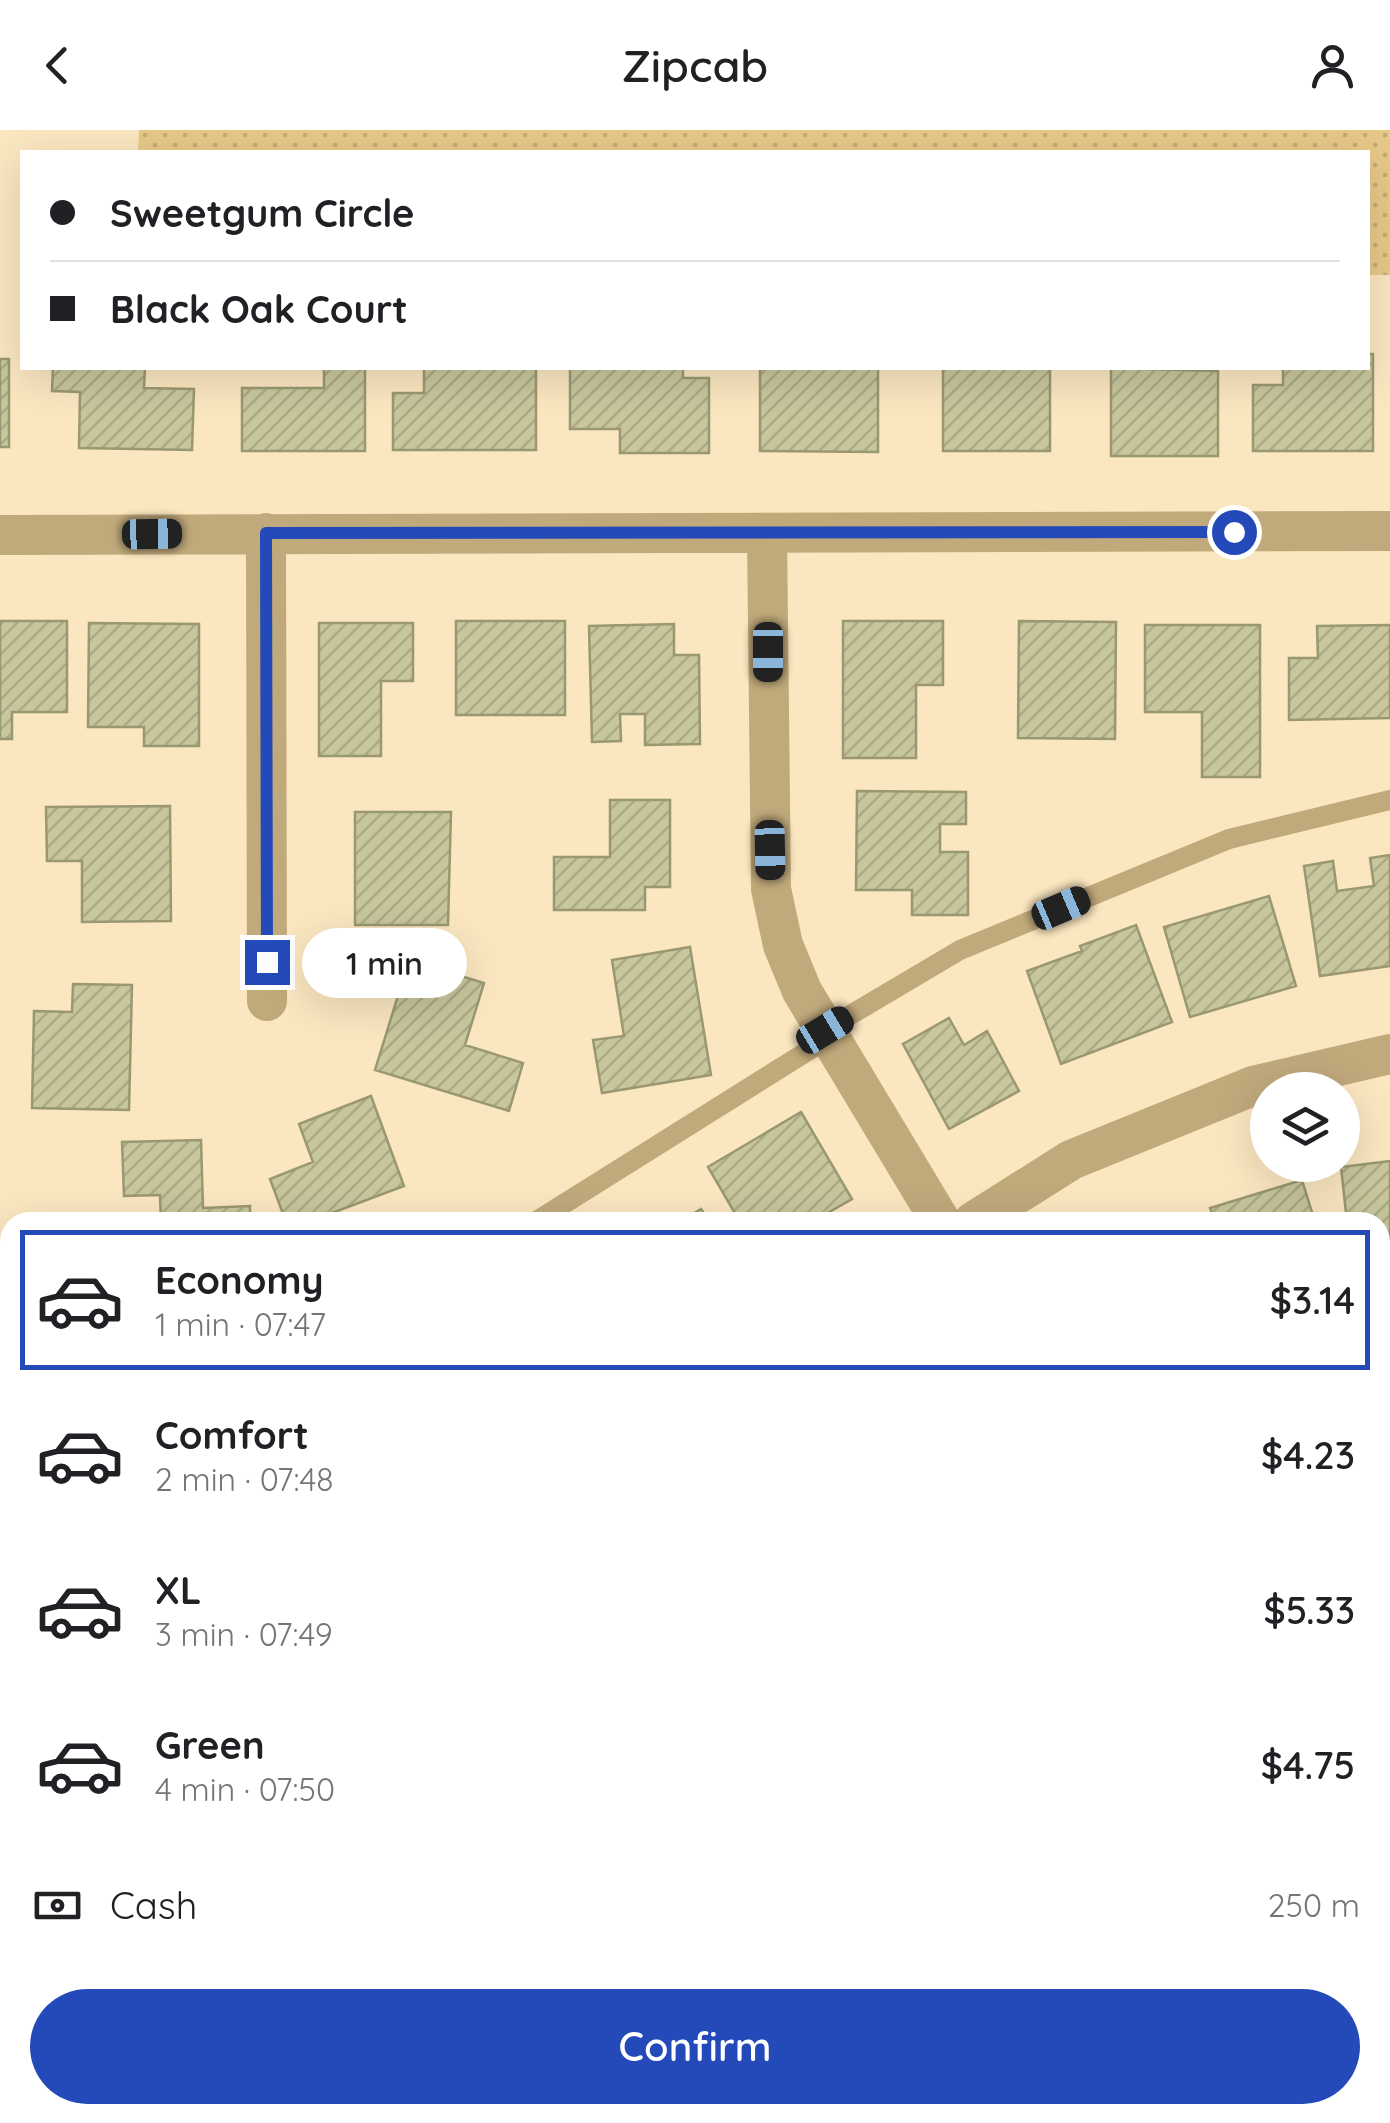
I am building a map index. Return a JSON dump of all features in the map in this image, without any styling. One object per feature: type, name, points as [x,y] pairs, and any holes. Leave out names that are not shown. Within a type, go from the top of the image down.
[{"type":"street","points":[[0,535],[1390,531]]},
{"type":"street","points":[[266,533],[267,1001]]},
{"type":"street","points":[[767,534],[771,889],[783,945],[802,991],[935,1212]]},
{"type":"street","points":[[989,1212],[1071,1160],[1253,1086],[1390,1054]]},
{"type":"lane","points":[[550,1212],[960,950],[1229,838],[1390,800]]},
{"type":"shaded area","points":[[139,130],[1390,130],[1390,275],[1370,275],[1370,150],[138,150]]},
{"type":"building","points":[[1373,354],[1373,451],[1253,451],[1253,385],[1283,385],[1283,370],[1370,370]]},
{"type":"building","points":[[0,359],[9,359],[9,447],[0,447]]},
{"type":"building","points":[[53,370],[145,370],[144,388],[194,389],[192,450],[79,448],[80,392],[52,391]]},
{"type":"building","points":[[324,370],[365,370],[365,451],[242,451],[242,388],[324,388]]},
{"type":"building","points":[[424,370],[536,370],[536,450],[393,450],[393,393],[424,393]]},
{"type":"building","points":[[570,370],[683,370],[683,378],[709,378],[709,453],[620,453],[620,429],[570,429]]},
{"type":"building","points":[[760,370],[878,370],[878,452],[760,451]]},
{"type":"building","points":[[943,370],[1050,370],[1050,451],[943,451]]},
{"type":"building","points":[[1111,370],[1218,371],[1218,456],[1111,456]]},
{"type":"building","points":[[0,621],[67,621],[67,712],[12,712],[12,739],[0,739]]},
{"type":"building","points":[[456,621],[565,621],[565,715],[456,715]]},
{"type":"building","points":[[843,621],[943,621],[943,685],[916,685],[916,758],[843,758]]},
{"type":"building","points":[[1019,621],[1116,622],[1115,739],[1018,738]]},
{"type":"building","points":[[89,623],[199,624],[199,746],[144,746],[144,727],[88,727]]},
{"type":"building","points":[[319,623],[413,623],[413,681],[381,681],[381,756],[319,756]]},
{"type":"building","points":[[674,624],[674,655],[699,655],[700,744],[645,745],[645,714],[620,714],[621,741],[592,742],[589,626]]},
{"type":"building","points":[[1145,625],[1260,625],[1260,777],[1202,777],[1202,712],[1145,712]]},
{"type":"building","points":[[1390,625],[1390,718],[1289,720],[1289,658],[1318,658],[1317,626]]},
{"type":"building","points":[[857,791],[966,792],[966,824],[940,824],[940,852],[968,852],[968,915],[912,915],[912,890],[856,890]]},
{"type":"building","points":[[610,800],[670,800],[670,887],[645,887],[645,910],[554,910],[554,857],[610,857]]},
{"type":"building","points":[[170,806],[171,921],[82,922],[82,861],[47,861],[46,807]]},
{"type":"building","points":[[355,812],[451,812],[448,925],[355,925]]},
{"type":"building","points":[[1390,855],[1390,966],[1320,976],[1304,866],[1333,861],[1337,891],[1374,886],[1370,858]]},
{"type":"building","points":[[1269,896],[1296,986],[1190,1017],[1164,927]]},
{"type":"building","points":[[1136,925],[1172,1022],[1061,1064],[1027,971]]},
{"type":"building","points":[[690,947],[711,1075],[602,1093],[593,1040],[624,1036],[612,960]]},
{"type":"building","points":[[432,967],[484,983],[465,1045],[523,1063],[509,1111],[375,1070],[401,986],[425,993]]},
{"type":"building","points":[[73,984],[132,985],[129,1110],[32,1108],[34,1011],[72,1012]]},
{"type":"building","points":[[949,1018],[964,1045],[987,1031],[1019,1091],[949,1129],[903,1044]]},
{"type":"building","points":[[371,1096],[404,1186],[335,1212],[282,1212],[270,1179],[313,1162],[299,1124]]},
{"type":"building","points":[[801,1112],[852,1199],[829,1212],[734,1212],[708,1167]]},
{"type":"building","points":[[201,1140],[203,1208],[250,1206],[250,1212],[161,1212],[160,1195],[124,1196],[122,1142]]},
{"type":"building","points":[[1390,1161],[1390,1212],[1346,1212],[1343,1182],[1360,1182],[1360,1165]]},
{"type":"building","points":[[1303,1182],[1312,1212],[1211,1212],[1210,1208]]},
{"type":"route","points":[[267,962],[266,533],[1234,532]]}]
